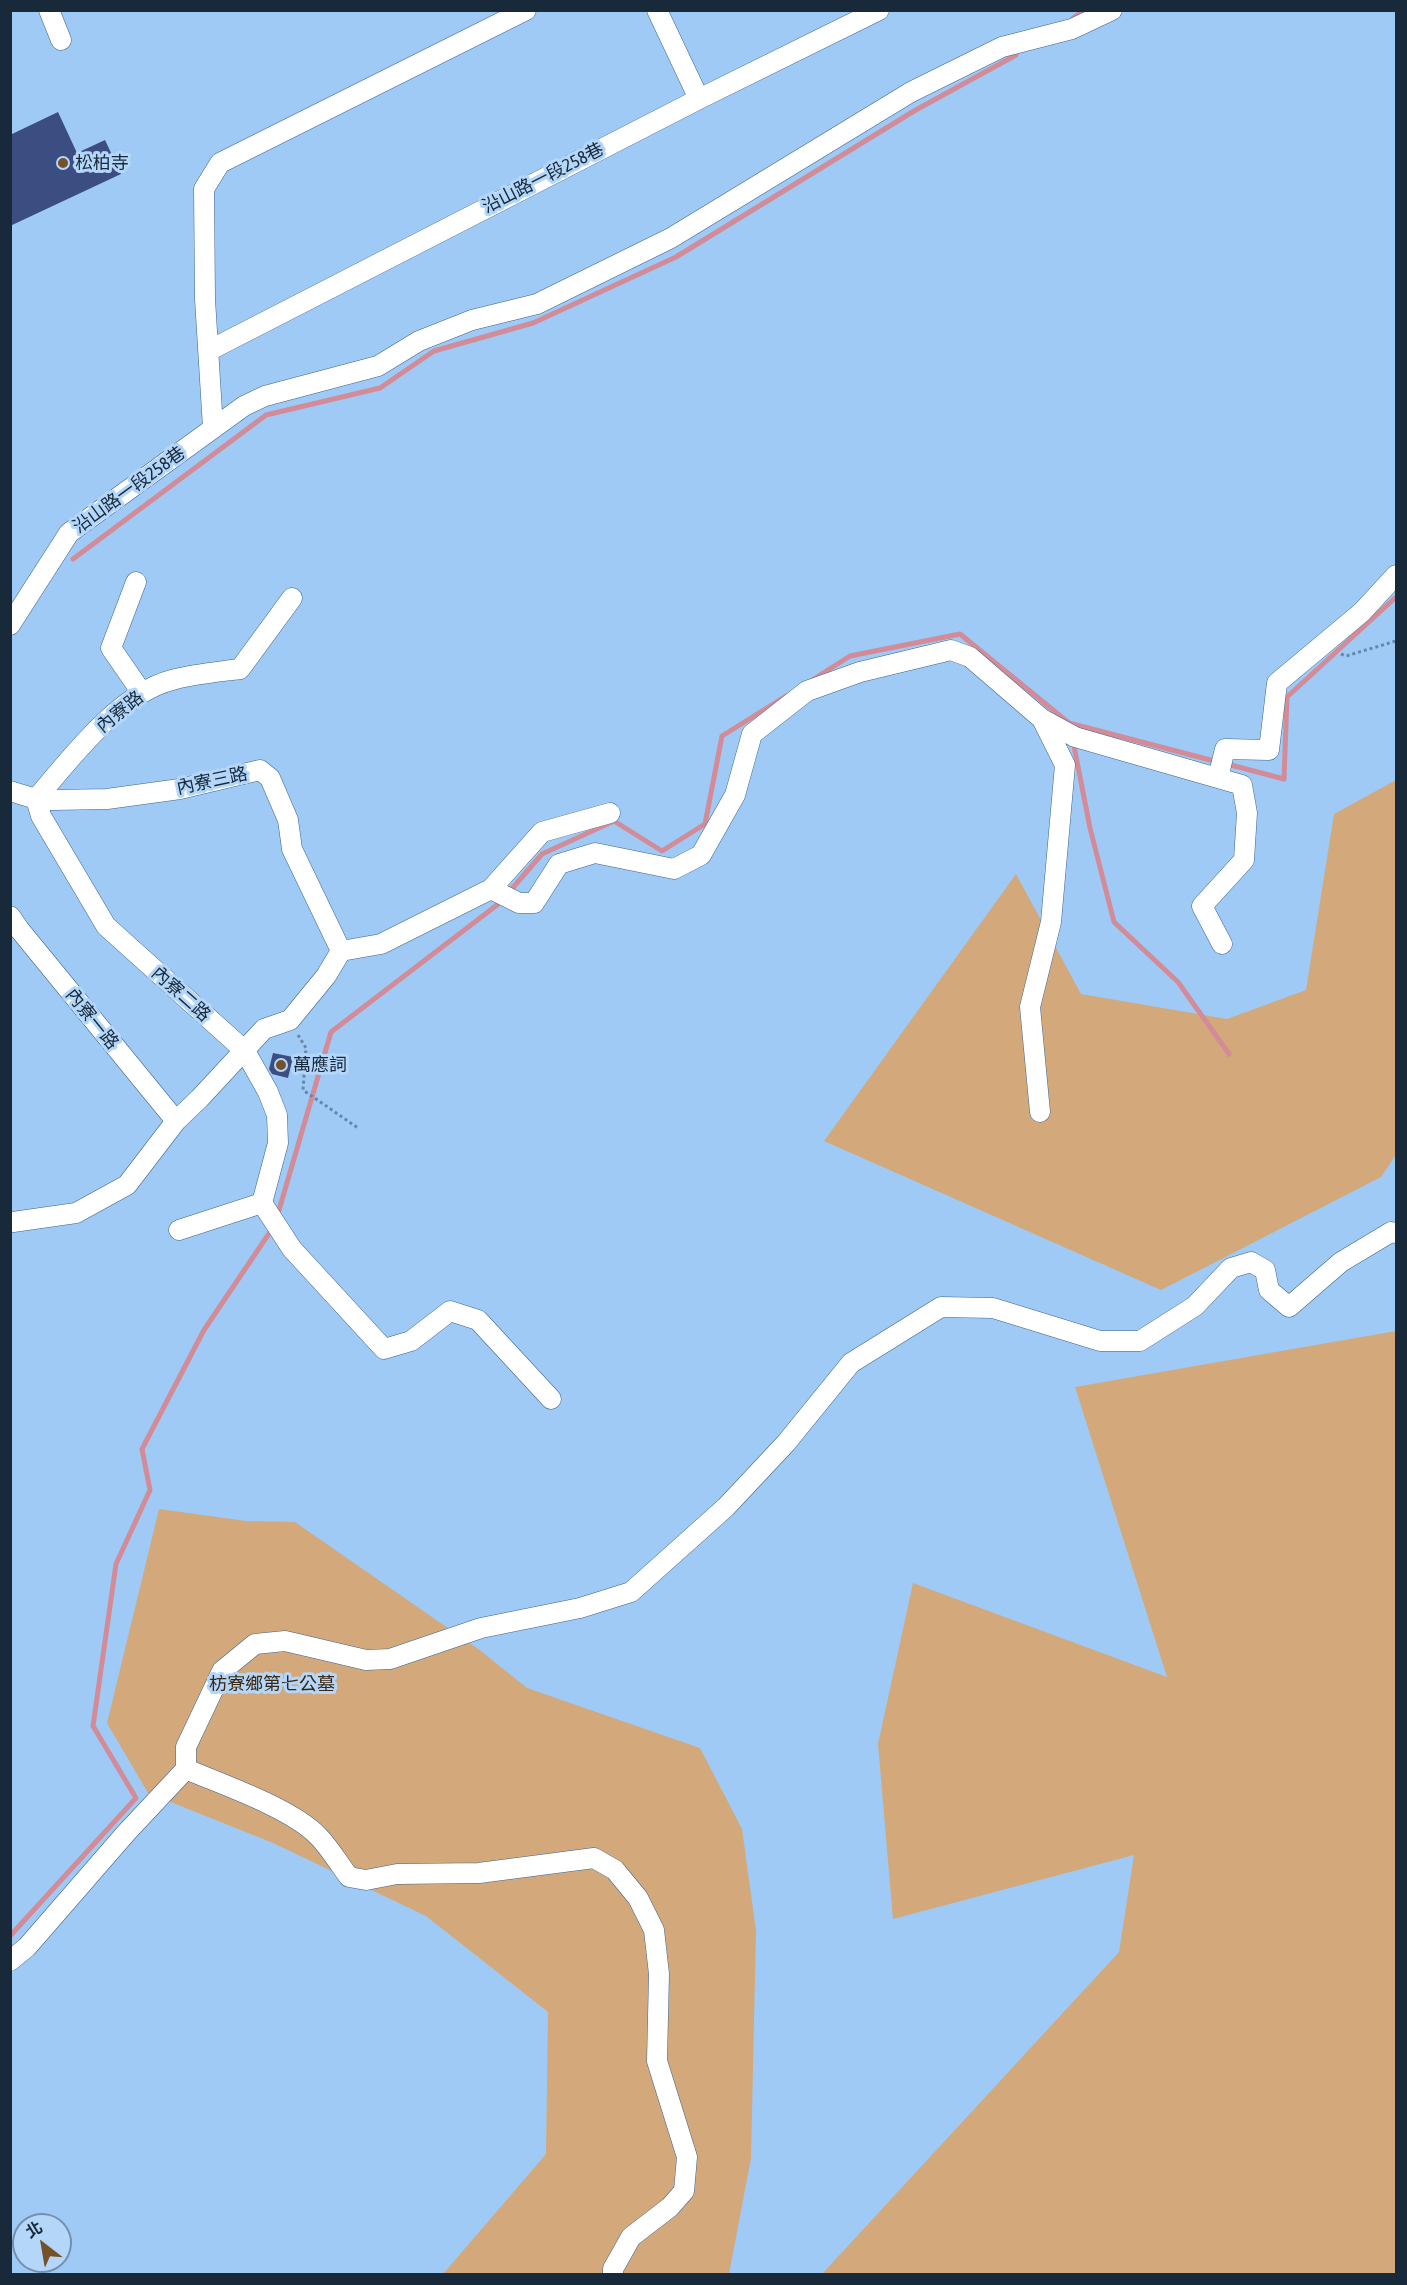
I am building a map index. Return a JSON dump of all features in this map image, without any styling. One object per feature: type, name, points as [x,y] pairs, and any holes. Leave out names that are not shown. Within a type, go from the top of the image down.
[{"type":"street","points":[[49,10],[61,40]]},
{"type":"street","points":[[213,428],[210,350],[205,299],[204,189],[220,163],[526,10]]},
{"type":"street","points":[[657,10],[699,99]]},
{"type":"street","name":"沿山路一段258巷","points":[[210,350],[699,99],[879,10]]},
{"type":"street","name":"沿山路一段258巷","points":[[10,625],[69,533],[244,406],[265,396],[378,366],[419,341],[472,320],[537,304],[671,238],[910,92],[1002,47],[1072,29],[1112,10]]},
{"type":"street","points":[[1219,773],[1225,749],[1269,750],[1277,684],[1362,612],[1396,575]]},
{"type":"street","points":[[136,582],[111,648],[142,693]]},
{"type":"street","name":"內寮路","points":[[36,799],[96,730],[142,693],[171,680],[240,669],[292,598]]},
{"type":"street","points":[[492,890],[516,902],[534,903],[559,864],[595,853],[674,869],[701,855],[735,795],[752,734],[807,691],[860,672],[951,650],[970,657],[1058,728],[1219,773],[1242,785],[1247,813],[1244,860],[1202,906],[1221,944]]},
{"type":"street","points":[[1040,1112],[1029,1007],[1050,922],[1065,765],[1058,728]]},
{"type":"street","name":"內寮三路","points":[[36,799],[107,799],[180,789],[260,770],[270,778],[288,820],[292,849],[341,951]]},
{"type":"street","points":[[10,791],[36,799]]},
{"type":"street","name":"內寮二路","points":[[36,799],[41,816],[106,926],[245,1051],[268,1092],[277,1115],[278,1143],[264,1206]]},
{"type":"street","points":[[13,1222],[76,1213],[127,1185],[176,1120],[264,1029],[290,1020],[326,976],[341,951],[381,944],[492,890],[542,832],[610,813]]},
{"type":"street","name":"內寮一路","points":[[10,916],[176,1120]]},
{"type":"street","points":[[179,1230],[264,1206],[292,1249],[384,1349],[411,1341],[450,1311],[478,1320],[551,1399]]},
{"type":"street","points":[[10,1961],[27,1947],[126,1833],[186,1769],[186,1747],[222,1671],[255,1644],[285,1641],[366,1660],[390,1659],[481,1628],[580,1608],[631,1592],[726,1507],[786,1443],[851,1363],[941,1307],[993,1308],[1100,1341],[1140,1341],[1195,1306],[1231,1268],[1251,1262],[1265,1270],[1269,1290],[1289,1307],[1341,1263],[1391,1232],[1396,1233]]},
{"type":"street","points":[[186,1769],[294,1819],[317,1835],[349,1876],[366,1880],[397,1874],[479,1873],[594,1858],[615,1870],[638,1898],[654,1930],[659,1974],[657,2061],[687,2157],[684,2191],[670,2207],[631,2237],[613,2269],[613,2274]]},
{"type":"path","points":[[1346,656],[1396,641]]},
{"type":"path","points":[[290,1020],[306,1048],[303,1090],[358,1128]]},
{"type":"green space","points":[[1396,780],[1396,1155],[1381,1177],[1161,1290],[824,1141],[1016,874],[1081,994],[1227,1019],[1306,990],[1334,814]]},
{"type":"green space","points":[[1396,1331],[1396,2274],[822,2274],[1119,1952],[1134,1855],[893,1919],[878,1744],[913,1583],[1167,1677],[1075,1387]]},
{"type":"green space","name":"枋寮鄉第七公墓","points":[[159,1509],[246,1521],[295,1522],[481,1651],[527,1688],[700,1748],[742,1829],[756,1931],[751,2158],[729,2274],[443,2274],[546,2154],[548,2012],[426,1916],[273,1843],[148,1793],[107,1723]]},
{"type":"building","name":"松柏寺","points":[[58,112],[77,153],[105,140],[121,174],[10,226],[10,135]]},
{"type":"building","name":"萬應詞","points":[[273,1053],[293,1057],[288,1078],[272,1074],[269,1069]]},
{"type":"waterway","points":[[1073,18],[1085,10]]},
{"type":"waterway","points":[[73,559],[266,415],[380,388],[434,351],[533,323],[676,257],[914,111],[1016,55]]},
{"type":"waterway","points":[[1227,764],[1284,779],[1287,697],[1396,597]]},
{"type":"waterway","points":[[809,682],[850,656],[960,634],[1069,723],[1218,762]]},
{"type":"waterway","points":[[509,892],[542,854],[614,821],[662,851],[705,824],[722,736],[786,696]]},
{"type":"waterway","points":[[1073,741],[1090,828],[1114,922],[1178,982],[1229,1054]]},
{"type":"waterway","points":[[277,1217],[331,1032],[503,899]]},
{"type":"waterway","points":[[10,1936],[136,1798],[93,1726],[116,1564],[150,1490],[142,1449],[204,1330],[272,1229]]},
{"type":"place","name":"松柏寺","points":[[63,163]]},
{"type":"place","name":"萬應詞","points":[[281,1065]]}]
